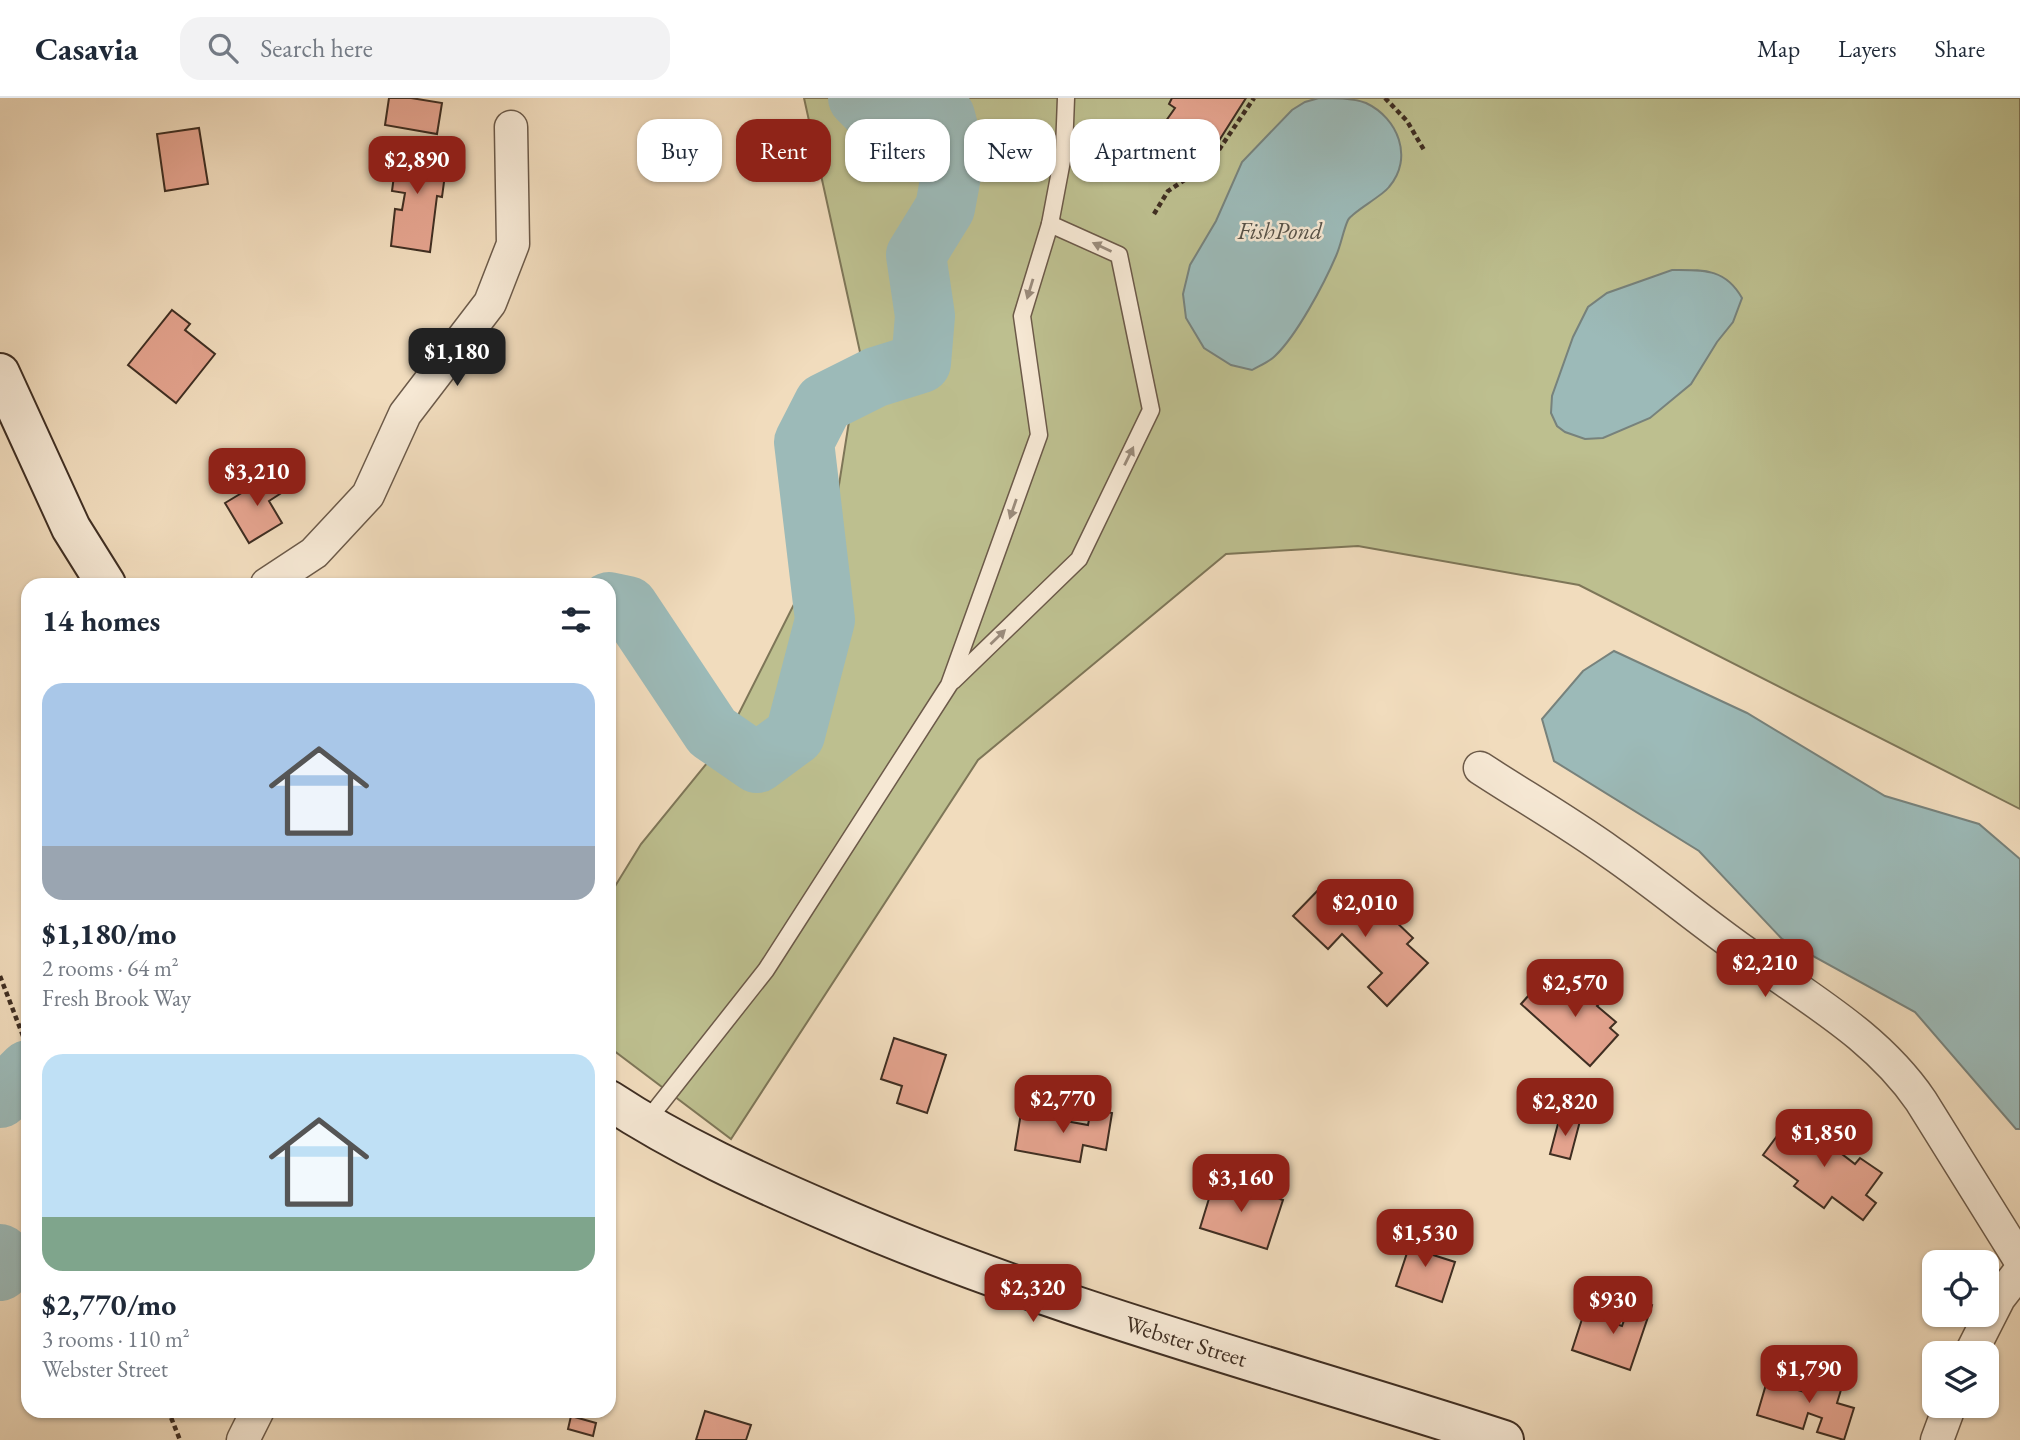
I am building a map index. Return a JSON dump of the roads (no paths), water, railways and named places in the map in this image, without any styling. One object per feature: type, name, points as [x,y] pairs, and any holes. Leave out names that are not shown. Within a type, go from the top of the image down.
[{"type":"street","points":[[276,578],[314,553],[368,495],[405,414],[490,303],[513,244],[511,127]]},
{"type":"street","points":[[0,373],[71,528],[102,578]]},
{"type":"street","points":[[1480,768],[1610,851],[1881,1051],[1916,1094],[2020,1260]]},
{"type":"street","name":"Webster Street","points":[[616,1105],[645,1124],[711,1160],[891,1240],[1042,1296],[1504,1440]]},
{"type":"street","points":[[1977,1341],[1999,1298],[2020,1271]]},
{"type":"street","points":[[243,1440],[254,1418]]},
{"type":"street","points":[[1937,1440],[1945,1418]]},
{"type":"lane","points":[[645,1124],[766,970],[949,685],[1039,435],[1022,316],[1050,223],[1064,150],[1066,98]]},
{"type":"lane","points":[[949,685],[1079,559],[1151,410],[1119,256],[1050,223]]},
{"type":"water","name":"FishPond","points":[[1319,98],[1366,103],[1387,118],[1399,140],[1401,152],[1397,176],[1389,187],[1348,220],[1338,252],[1324,280],[1301,323],[1283,347],[1273,358],[1252,370],[1231,365],[1204,348],[1186,318],[1183,294],[1190,265],[1216,221],[1242,162],[1292,110]]},
{"type":"water","points":[[1672,270],[1703,271],[1728,281],[1742,298],[1733,322],[1691,384],[1650,418],[1603,438],[1585,439],[1565,432],[1557,426],[1551,413],[1552,396],[1573,337],[1588,307],[1607,293]]},
{"type":"water","points":[[1614,651],[1747,713],[1885,796],[1979,824],[2020,859],[2020,1129],[2016,1129],[1915,1012],[1782,939],[1699,851],[1554,761],[1542,719],[1583,671]]},
{"type":"waterway","points":[[616,603],[628,606],[712,732],[757,763],[795,735],[825,620],[804,442],[824,403],[876,377],[921,363],[925,316],[916,255],[945,208],[955,154],[945,116],[919,112],[872,112],[858,98]]},
{"type":"waterway","points":[[0,1098],[21,1077]]},
{"type":"waterway","points":[[0,1254],[5,1265],[0,1271]]}]
